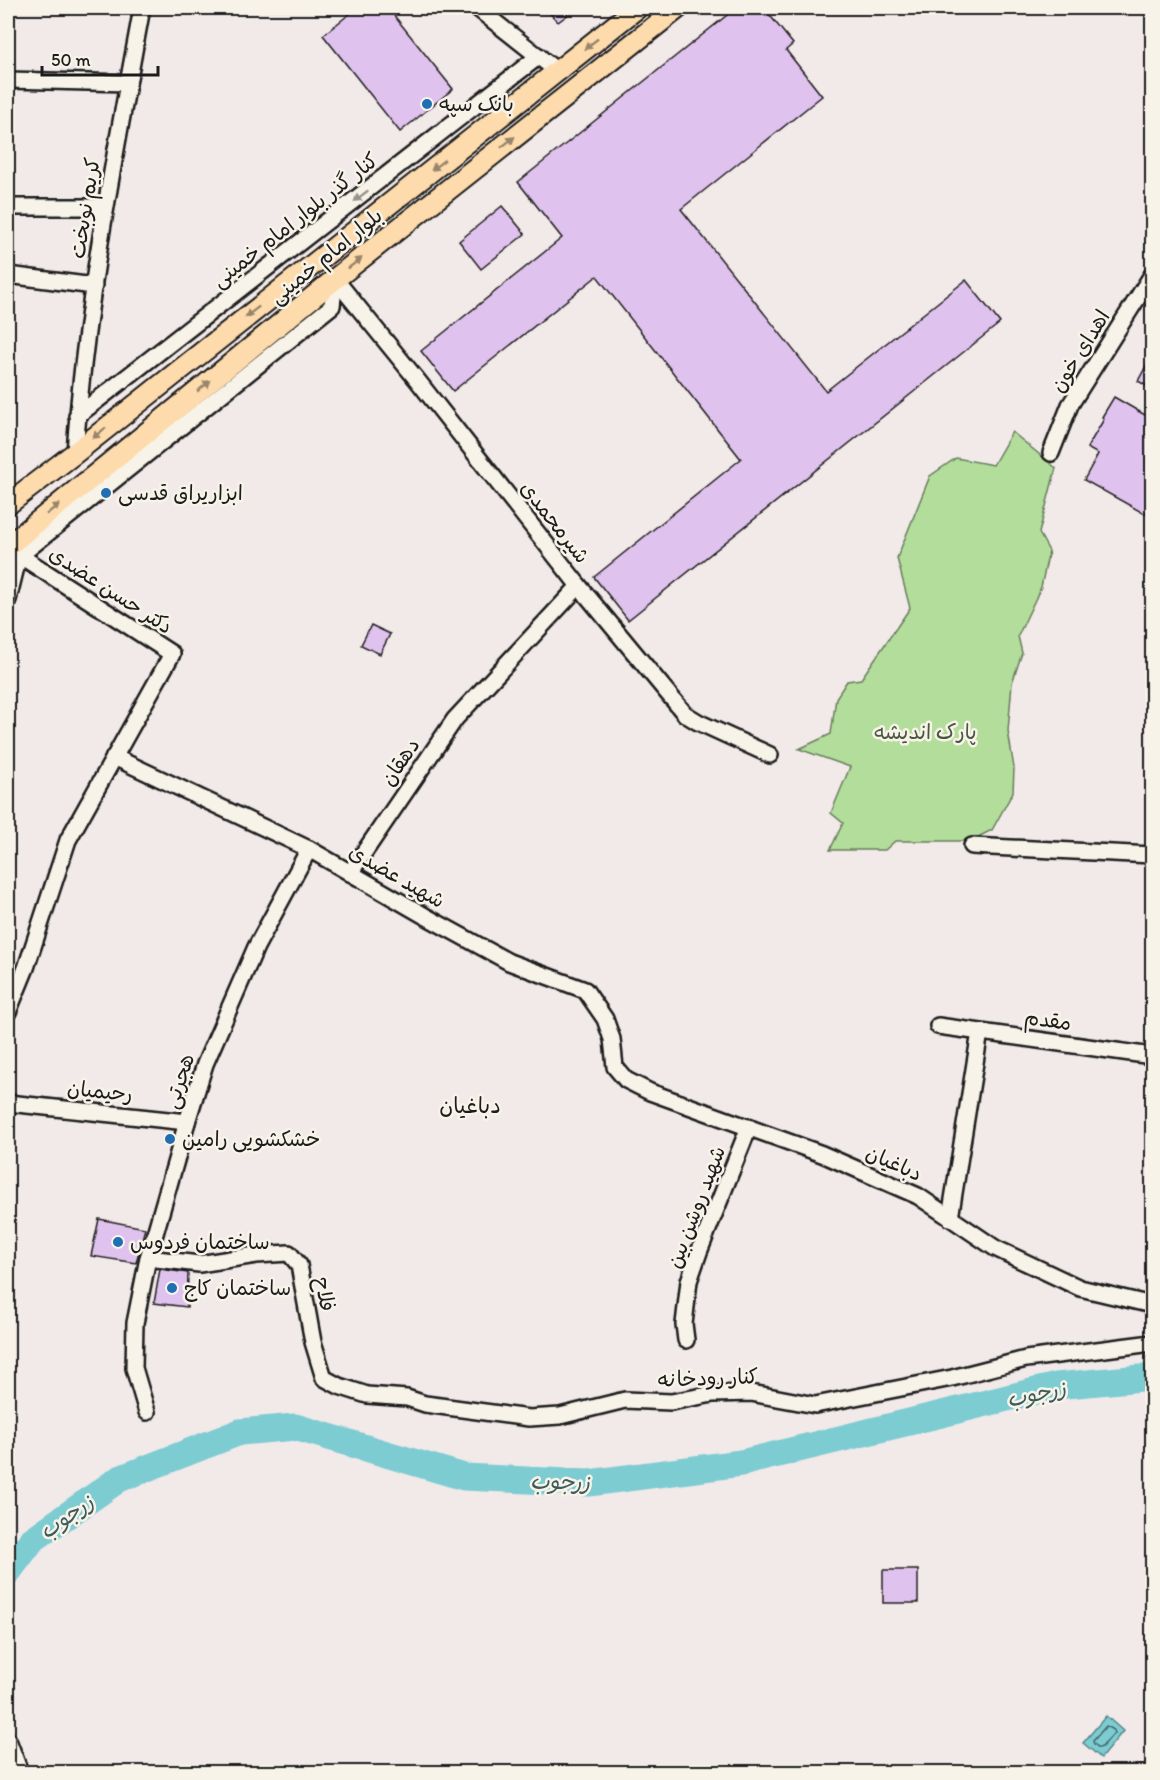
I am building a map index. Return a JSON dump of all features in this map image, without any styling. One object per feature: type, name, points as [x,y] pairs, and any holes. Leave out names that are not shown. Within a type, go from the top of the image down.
[{"type":"main road","name":"بلوار امام خمینی","points":[[8,504],[637,8]]},
{"type":"main road","name":"بلوار امام خمینی","points":[[11,553],[335,279],[678,8]]},
{"type":"street","name":"کریم نوبخت","points":[[75,453],[77,416],[105,207],[142,8]]},
{"type":"street","points":[[477,8],[557,71]]},
{"type":"street","name":"کنار گذر بلوار امام خمینی","points":[[77,416],[539,56]]},
{"type":"street","points":[[8,80],[128,83]]},
{"type":"street","points":[[8,207],[105,207]]},
{"type":"street","points":[[8,274],[94,286]]},
{"type":"street","name":"اهدای خون","points":[[1051,453],[1070,405],[1152,275]]},
{"type":"street","name":"شیرمحمدی","points":[[335,279],[579,586],[685,714],[770,755]]},
{"type":"street","points":[[8,600],[11,553]]},
{"type":"street","name":"دکتر حسن عضدی","points":[[11,553],[172,654],[114,757]]},
{"type":"street","name":"دهقان","points":[[350,873],[455,719],[579,586]]},
{"type":"street","points":[[8,1012],[26,968],[68,840],[114,757]]},
{"type":"street","name":"شهید عضدی","points":[[114,757],[309,849],[509,962],[585,990],[605,1019],[612,1039],[615,1067]]},
{"type":"street","points":[[972,846],[1152,855]]},
{"type":"street","name":"هجرتی","points":[[147,1412],[134,1368],[135,1323],[148,1258],[187,1122],[205,1064],[256,947],[309,849]]},
{"type":"street","name":"مقدم","points":[[938,1026],[1152,1056]]},
{"type":"street","points":[[950,1218],[980,1032]]},
{"type":"street","name":"دباغیان","points":[[615,1067],[626,1080],[650,1092],[822,1154],[918,1196],[995,1248],[1080,1287],[1152,1305]]},
{"type":"street","name":"رحیمیان","points":[[8,1103],[187,1122]]},
{"type":"street","name":"شهید روشن بین","points":[[686,1340],[684,1324],[689,1281],[749,1127]]},
{"type":"street","name":"فلاح","points":[[148,1258],[199,1264],[256,1255],[290,1253],[299,1265],[313,1342],[324,1378]]},
{"type":"street","name":"کنار رودخانه","points":[[324,1378],[339,1386],[367,1395],[407,1398],[425,1404],[529,1418],[560,1416],[625,1400],[671,1402],[713,1394],[751,1393],[815,1405],[952,1378],[1026,1359],[1152,1343]]},
{"type":"street","points":[[8,1740],[20,1773]]},
{"type":"green space","name":"پارک اندیشه","points":[[1012,432],[1056,468],[1039,533],[1049,551],[1041,587],[1018,636],[1022,653],[1012,683],[1008,731],[1014,768],[1013,792],[992,830],[976,838],[963,841],[895,841],[885,850],[830,850],[843,823],[831,813],[850,767],[799,749],[831,734],[836,698],[847,681],[861,679],[910,608],[897,558],[930,476],[956,458],[993,465]]},
{"type":"water","points":[[1106,1716],[1123,1731],[1101,1758],[1083,1743]]},
{"type":"building","points":[[357,8],[388,8],[453,89],[400,132],[323,35]]},
{"type":"building","points":[[545,8],[577,8],[558,22]]},
{"type":"building","points":[[736,8],[764,8],[793,44],[786,50],[822,96],[681,209],[826,391],[966,280],[1000,323],[628,620],[594,577],[741,459],[597,276],[453,391],[421,351],[562,238],[518,182]]},
{"type":"building","points":[[502,206],[525,234],[481,269],[459,241]]},
{"type":"building","points":[[1152,355],[1152,389],[1138,381]]},
{"type":"building","points":[[1114,397],[1152,419],[1152,501],[1145,514],[1084,480],[1098,454],[1087,448]]},
{"type":"building","points":[[371,625],[390,634],[380,654],[361,645]]},
{"type":"building","name":"ساختمان فردوس","points":[[99,1219],[145,1228],[136,1263],[91,1256]]},
{"type":"building","name":"ساختمان کاج","points":[[160,1269],[188,1273],[187,1307],[154,1303]]},
{"type":"building","points":[[883,1570],[918,1570],[918,1603],[883,1603]]},
{"type":"waterway","name":"زرجوب","points":[[8,1572],[32,1540],[119,1479],[240,1432],[295,1427],[464,1477],[589,1483],[741,1463],[1056,1386],[1152,1377]]},
{"type":"place","name":"بانک سپه","points":[[427,104]]},
{"type":"place","name":"ابزاریراق قدسی","points":[[106,493]]},
{"type":"place","name":"خشکشویی رامین","points":[[170,1139]]},
{"type":"place","name":"ساختمان فردوس","points":[[118,1242]]},
{"type":"place","name":"ساختمان کاج","points":[[172,1288]]},
{"type":"district","name":"دباغیان","points":[[470,1105]]}]
